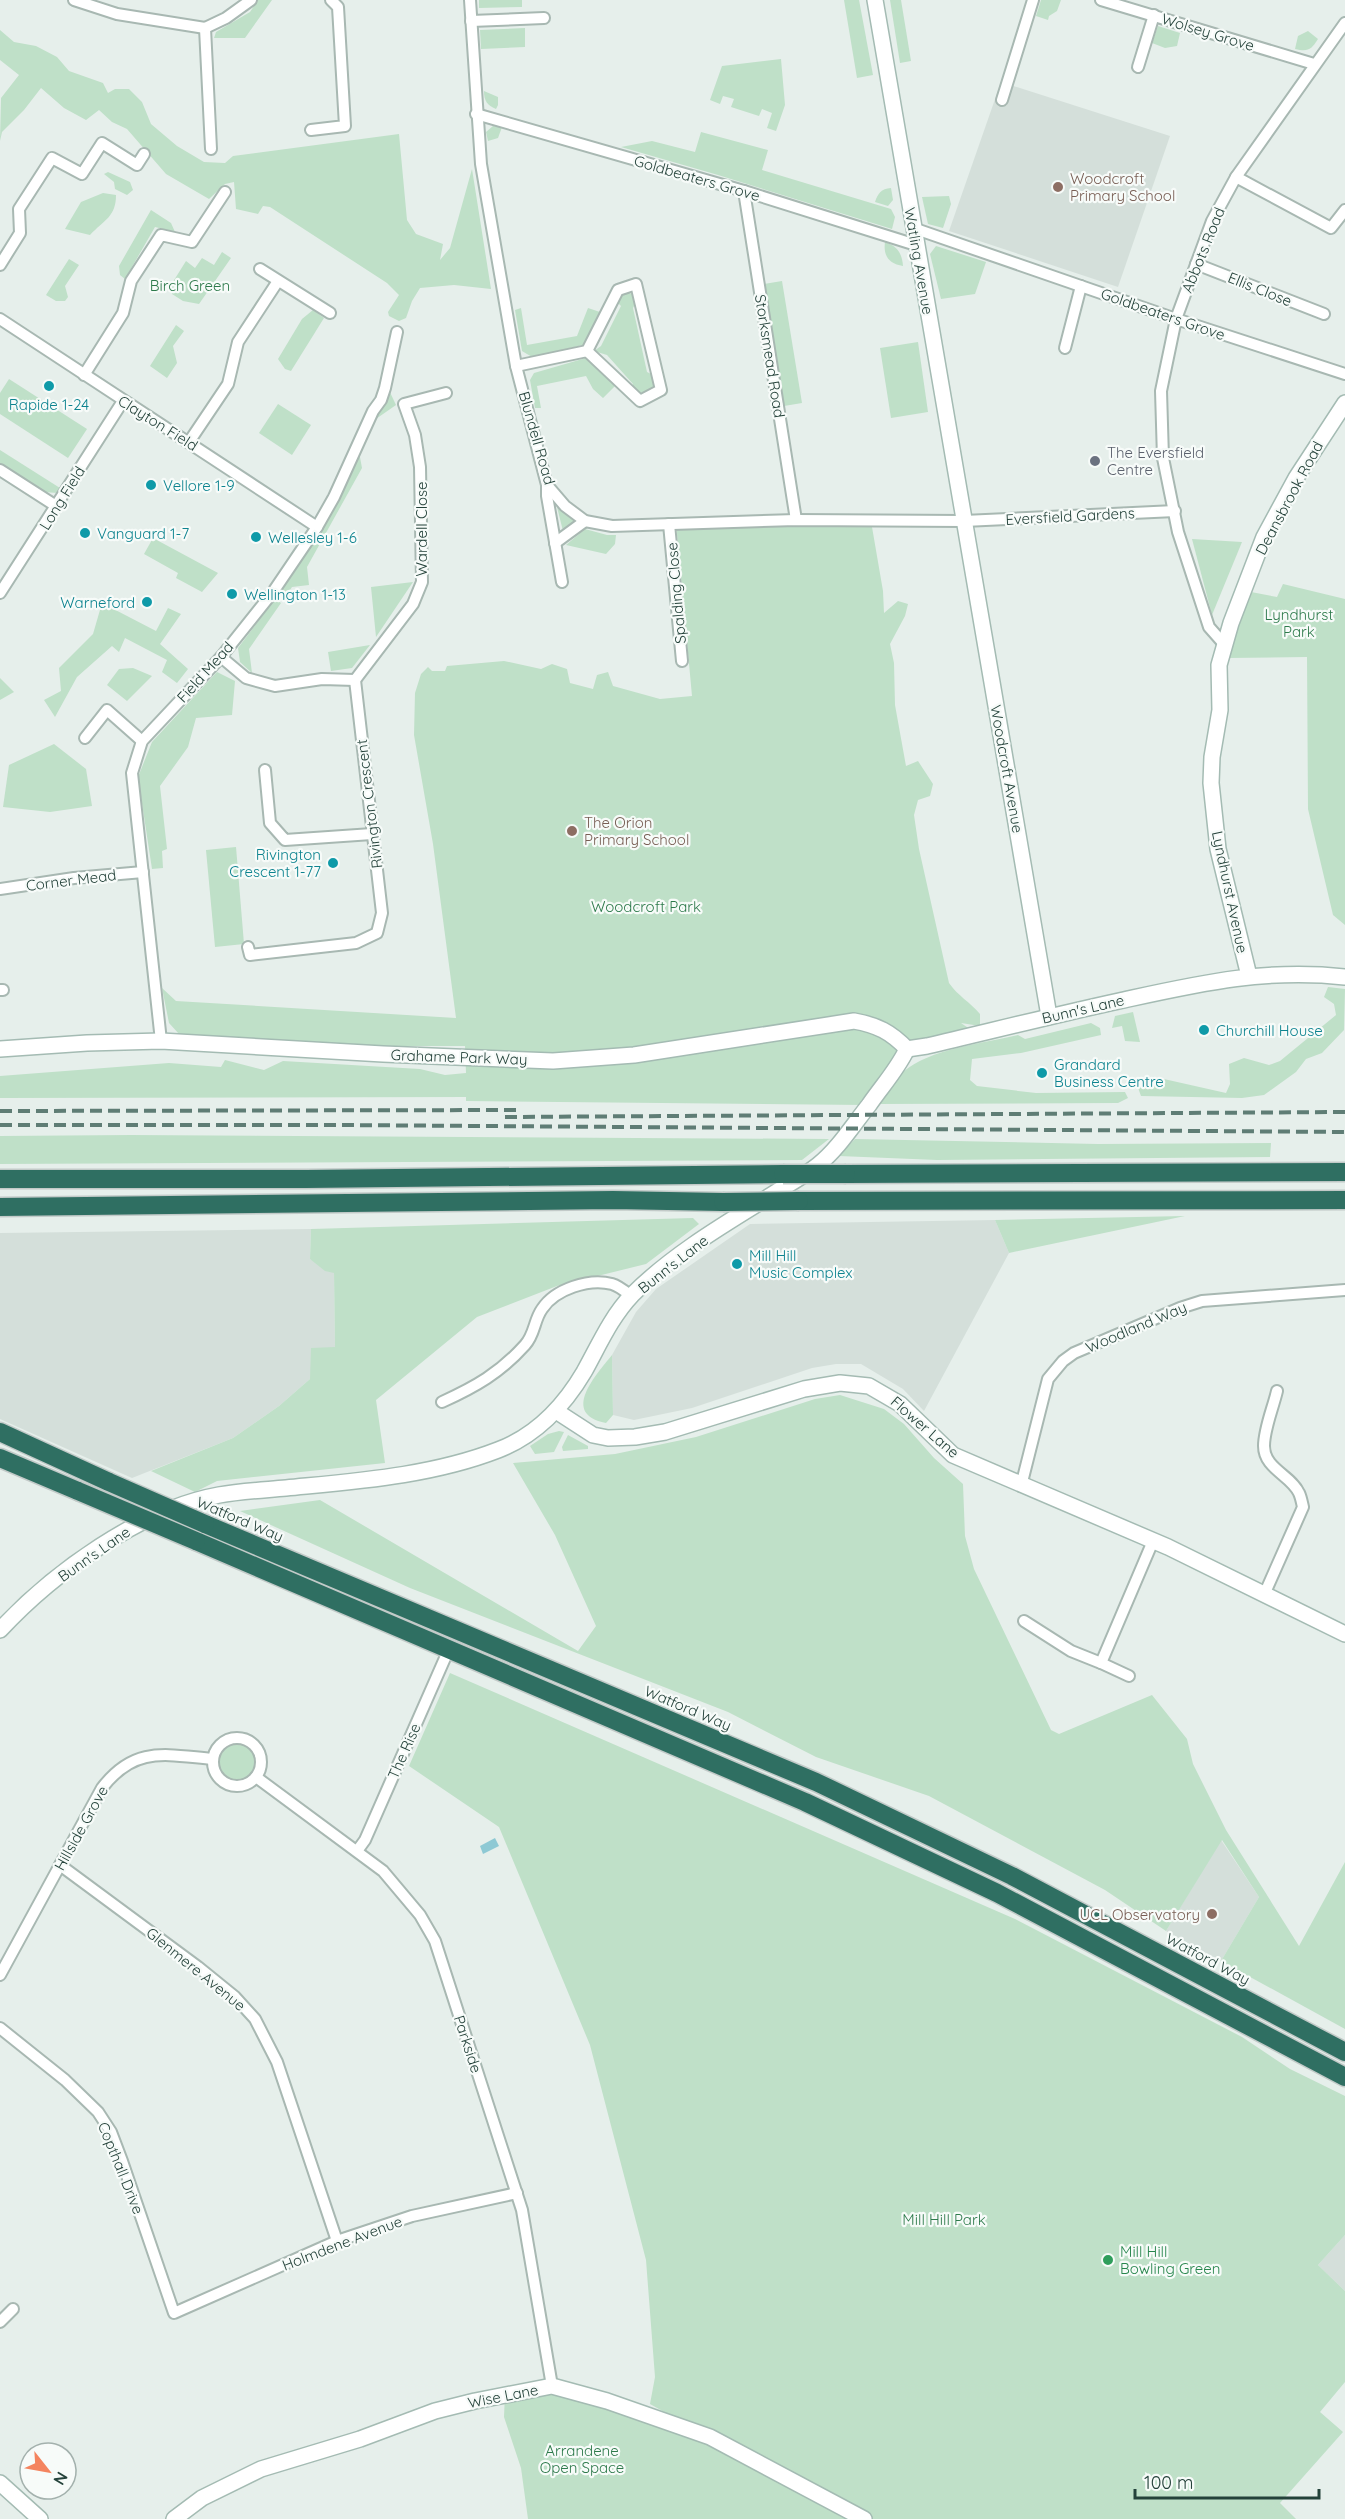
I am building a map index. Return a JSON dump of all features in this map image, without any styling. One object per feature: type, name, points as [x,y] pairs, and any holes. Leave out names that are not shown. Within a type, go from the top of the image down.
[{"type":"highway","points":[[0,1179],[1345,1172]]},
{"type":"highway","points":[[0,1207],[613,1200],[723,1202],[1345,1200]]},
{"type":"highway","name":"Watford Way","points":[[0,1432],[205,1524],[847,1797],[1012,1876],[1345,2052]]},
{"type":"highway","points":[[0,1458],[795,1797],[997,1893],[1345,2077]]},
{"type":"street","points":[[74,0],[117,14],[205,28],[226,18],[251,0]]},
{"type":"street","points":[[310,130],[345,126],[338,7],[331,0]]},
{"type":"street","name":"Blundell Road","points":[[470,0],[481,164],[516,366],[547,485],[566,506],[585,521]]},
{"type":"street","name":"Watling Avenue","points":[[875,0],[964,521]]},
{"type":"street","points":[[1002,100],[1033,0]]},
{"type":"street","name":"Wolsey Grove","points":[[1101,0],[1314,64]]},
{"type":"street","points":[[1138,67],[1154,15]]},
{"type":"street","points":[[471,21],[544,18]]},
{"type":"street","name":"Abbots Road","points":[[1175,511],[1163,458],[1161,391],[1176,319],[1212,221],[1236,177],[1345,23]]},
{"type":"street","points":[[205,28],[211,149]]},
{"type":"street","name":"Goldbeaters Grove","points":[[476,114],[744,191],[916,245]]},
{"type":"street","points":[[0,265],[20,233],[19,209],[52,158],[82,174],[102,143],[137,165],[144,154]]},
{"type":"street","points":[[1236,177],[1331,228],[1345,210]]},
{"type":"street","name":"Storksmead Road","points":[[744,191],[796,520]]},
{"type":"street","points":[[84,375],[123,313],[131,281],[161,236],[192,242],[225,192]]},
{"type":"street","name":"Goldbeaters Grove","points":[[913,228],[1176,319],[1345,374]]},
{"type":"street","name":"Ellis Close","points":[[1196,264],[1324,314]]},
{"type":"street","points":[[260,269],[330,313]]},
{"type":"street","points":[[189,442],[228,384],[238,342],[278,281]]},
{"type":"street","points":[[636,284],[661,390],[640,401],[587,351],[618,290],[636,284]]},
{"type":"street","points":[[1065,348],[1082,286]]},
{"type":"street","name":"Clayton Field","points":[[0,319],[316,527]]},
{"type":"street","name":"Field Mead","points":[[162,1041],[132,773],[142,741],[221,657],[273,592],[316,527],[334,497],[373,411],[381,400],[397,332]]},
{"type":"street","points":[[516,366],[587,351]]},
{"type":"street","name":"Wardell Close","points":[[355,680],[412,604],[422,582],[420,467],[415,435],[404,404],[446,393]]},
{"type":"street","name":"Long Field","points":[[0,593],[123,402]]},
{"type":"street","name":"Deansbrook Road","points":[[1219,665],[1224,644],[1264,537],[1296,478],[1345,403]]},
{"type":"street","points":[[0,470],[56,506]]},
{"type":"street","points":[[547,485],[562,582]]},
{"type":"street","points":[[1175,511],[1178,532],[1209,627],[1224,644]]},
{"type":"street","name":"Eversfield Gardens","points":[[964,521],[1175,511]]},
{"type":"street","points":[[555,543],[585,521],[612,526],[796,520],[964,521]]},
{"type":"street","name":"Woodcroft Avenue","points":[[964,521],[1049,1016]]},
{"type":"street","name":"Spalding Close","points":[[669,524],[682,661]]},
{"type":"street","points":[[221,657],[246,678],[275,686],[322,679],[355,680]]},
{"type":"street","name":"Lyndhurst Avenue","points":[[1219,665],[1220,710],[1212,757],[1212,794],[1218,849],[1249,976]]},
{"type":"street","name":"Rivington Crescent","points":[[248,947],[250,955],[356,943],[377,933],[382,913],[355,680]]},
{"type":"street","points":[[85,738],[107,710],[142,741]]},
{"type":"street","points":[[265,770],[270,824],[285,840],[372,834]]},
{"type":"street","name":"Corner Mead","points":[[0,889],[74,878],[143,872]]},
{"type":"street","name":"Bunn's Lane","points":[[0,1630],[48,1586],[79,1562],[120,1533],[154,1516],[218,1495],[420,1472],[471,1459],[522,1439],[556,1411],[584,1372],[613,1320],[631,1296],[695,1245],[818,1165],[838,1145],[899,1065],[907,1049],[1159,992],[1249,976],[1312,974],[1345,977]]},
{"type":"street","name":"Grahame Park Way","points":[[0,1049],[162,1041],[553,1061],[634,1055],[854,1021],[880,1028],[896,1036],[907,1049]]},
{"type":"street","points":[[442,1402],[480,1384],[504,1366],[533,1335],[542,1309],[552,1297],[578,1285],[594,1282],[614,1284],[631,1296]]},
{"type":"street","name":"Woodland Way","points":[[1021,1486],[1048,1379],[1063,1361],[1074,1353],[1202,1301],[1345,1290]]},
{"type":"street","name":"Flower Lane","points":[[556,1411],[593,1435],[608,1438],[635,1437],[665,1431],[804,1389],[840,1383],[863,1385],[879,1390],[900,1404],[953,1455],[1021,1486],[1153,1540],[1345,1634]]},
{"type":"street","points":[[1264,1595],[1303,1507],[1295,1487],[1271,1464],[1266,1456],[1264,1446],[1277,1391]]},
{"type":"street","points":[[1101,1663],[1153,1540]]},
{"type":"street","points":[[1024,1621],[1071,1651],[1129,1676]]},
{"type":"street","name":"The Rise","points":[[357,1851],[365,1840],[449,1649]]},
{"type":"street","points":[[235,1738],[243,1738],[256,1747],[262,1762],[256,1777],[251,1782],[238,1786],[225,1783],[216,1773],[213,1759],[220,1745],[235,1738]]},
{"type":"street","name":"Hillside Grove","points":[[0,1975],[102,1788],[112,1774],[124,1765],[151,1755],[213,1759]]},
{"type":"street","name":"Parkside","points":[[256,1777],[383,1871],[420,1915],[435,1941],[522,2210],[552,2386]]},
{"type":"street","name":"Glenmere Avenue","points":[[60,1865],[198,1967],[235,1997],[255,2019],[277,2062],[337,2241]]},
{"type":"street","name":"Copthall Drive","points":[[0,2028],[65,2080],[98,2112],[111,2132],[174,2313]]},
{"type":"street","name":"Holmdene Avenue","points":[[174,2313],[337,2241],[412,2216],[517,2193]]},
{"type":"street","points":[[0,2322],[13,2309]]},
{"type":"street","name":"Wise Lane","points":[[174,2519],[202,2498],[261,2469],[360,2439],[435,2411],[552,2386],[607,2401],[710,2437],[864,2519]]},
{"type":"street","points":[[0,2483],[40,2519]]},
{"type":"shaded area","name":"Woodcroft Primary School","points":[[1001,82],[1170,136],[1118,287],[949,231]]},
{"type":"shaded area","points":[[995,1220],[1009,1253],[924,1411],[903,1389],[861,1364],[836,1364],[812,1368],[692,1408],[634,1420],[613,1415],[612,1355],[636,1312],[656,1289],[750,1224]]},
{"type":"shaded area","points":[[311,1229],[310,1259],[334,1272],[335,1347],[310,1379],[279,1406],[233,1438],[132,1478],[0,1419],[0,1233]]},
{"type":"shaded area","name":"UCL Observatory","points":[[1221,1840],[1259,1897],[1221,1961],[1166,1931]]},
{"type":"shaded area","points":[[1345,2235],[1345,2291],[1318,2265]]},
{"type":"green space","points":[[258,0],[272,0],[245,38],[214,38],[216,32],[250,12]]},
{"type":"green space","points":[[479,0],[522,0],[522,7],[479,8]]},
{"type":"green space","points":[[844,0],[859,0],[873,75],[857,78]]},
{"type":"green space","points":[[890,0],[901,0],[911,61],[900,63]]},
{"type":"green space","points":[[1041,0],[1061,0],[1057,11],[1049,16],[1048,20],[1036,16]]},
{"type":"green space","points":[[1158,26],[1180,33],[1177,46],[1165,48],[1152,43]]},
{"type":"green space","points":[[525,28],[525,47],[481,49],[480,30]]},
{"type":"green space","points":[[0,30],[14,42],[36,46],[57,57],[69,71],[103,83],[108,93],[115,89],[129,89],[142,102],[151,124],[177,146],[204,162],[225,163],[233,156],[399,134],[407,220],[416,234],[443,244],[440,260],[450,248],[472,169],[491,289],[454,285],[420,288],[406,318],[399,321],[389,316],[388,312],[399,295],[387,283],[270,207],[263,206],[258,214],[236,209],[234,182],[225,184],[209,199],[166,174],[127,129],[112,122],[99,110],[86,120],[64,108],[41,88],[24,110],[2,132],[0,141],[1,98],[19,75],[0,60]]},
{"type":"green space","points":[[1308,31],[1318,39],[1316,43],[1306,50],[1295,49],[1298,36]]},
{"type":"green space","points":[[781,59],[785,105],[776,131],[767,128],[772,113],[762,109],[759,116],[731,107],[734,99],[723,96],[720,104],[710,100],[722,66]]},
{"type":"green space","points":[[484,91],[498,97],[496,109],[487,102]]},
{"type":"green space","points":[[493,126],[502,127],[498,138],[488,141],[486,132]]},
{"type":"green space","points":[[701,132],[768,150],[762,170],[891,209],[895,217],[892,229],[621,147],[652,141],[695,152]]},
{"type":"green space","points":[[108,172],[130,182],[133,190],[127,195],[115,189],[114,182],[104,174]]},
{"type":"green space","points":[[891,188],[893,200],[888,206],[875,202],[880,192]]},
{"type":"green space","points":[[103,193],[116,195],[114,208],[104,222],[90,235],[65,229],[81,202]]},
{"type":"green space","points":[[949,196],[951,204],[943,228],[928,224],[922,197]]},
{"type":"green space","points":[[151,210],[171,223],[175,232],[155,227],[125,279],[120,275],[119,266]]},
{"type":"green space","points":[[885,242],[898,251],[903,266],[888,258]]},
{"type":"green space","points":[[936,246],[986,262],[975,294],[941,299],[930,254]]},
{"type":"green space","name":"Birch Green","points":[[222,252],[231,258],[199,304],[183,301],[172,294],[171,285],[186,261],[195,268],[202,258],[214,265]]},
{"type":"green space","points":[[69,259],[79,265],[65,286],[68,297],[65,301],[56,301],[46,295]]},
{"type":"green space","points":[[782,281],[802,403],[784,406],[764,284]]},
{"type":"green space","points":[[626,292],[635,295],[636,302],[633,308],[647,372],[655,376],[655,385],[644,392],[632,390],[633,384],[607,355],[594,351],[601,346],[621,306],[617,302]]},
{"type":"green space","points":[[521,308],[527,345],[577,336],[588,308],[600,312],[587,344],[532,357],[522,351],[515,310]]},
{"type":"green space","points":[[313,310],[324,318],[291,371],[285,369],[278,359],[302,319]]},
{"type":"green space","name":"Birch Green","points":[[176,325],[184,331],[173,346],[177,363],[167,378],[150,366]]},
{"type":"green space","points":[[918,342],[928,412],[891,418],[880,348]]},
{"type":"green space","points":[[586,358],[615,386],[603,398],[593,389],[586,376],[537,386],[541,408],[535,408],[530,380],[534,373]]},
{"type":"green space","points":[[9,379],[87,429],[68,458],[0,414],[0,393]]},
{"type":"green space","points":[[388,388],[396,405],[373,421]]},
{"type":"green space","points":[[278,404],[311,425],[292,455],[259,433]]},
{"type":"green space","points":[[0,450],[60,488],[58,493],[43,492],[0,464]]},
{"type":"green space","points":[[359,452],[362,468],[307,567],[309,585],[292,587],[286,596],[280,593],[331,512]]},
{"type":"green space","points":[[557,507],[576,521],[563,531]]},
{"type":"green space","name":"Woodcroft Park","points":[[862,520],[863,527],[872,527],[883,591],[884,613],[898,601],[908,604],[905,616],[890,644],[894,663],[895,705],[906,766],[918,761],[933,784],[930,796],[918,800],[914,815],[919,849],[949,983],[980,1014],[980,1026],[961,1023],[977,1034],[907,1049],[865,1105],[466,1101],[466,1097],[0,1098],[0,1076],[169,1063],[221,1067],[225,1060],[264,1070],[283,1061],[420,1069],[445,1075],[466,1073],[465,1046],[381,1046],[179,1034],[169,1023],[162,988],[176,1001],[456,1018],[433,844],[414,735],[415,693],[421,674],[428,667],[432,671],[445,671],[447,666],[504,661],[541,669],[552,664],[567,669],[570,683],[593,689],[597,675],[608,672],[613,686],[660,699],[692,696],[676,523]]},
{"type":"green space","points":[[585,529],[616,535],[615,544],[606,554],[566,545]]},
{"type":"green space","points":[[153,538],[218,573],[202,592],[176,578],[178,573],[144,554]]},
{"type":"green space","points":[[1192,539],[1242,542],[1212,615]]},
{"type":"green space","points":[[413,582],[376,637],[371,587]]},
{"type":"green space","name":"Lyndhurst Park","points":[[1283,584],[1345,599],[1345,925],[1333,915],[1308,809],[1307,657],[1228,658],[1251,592],[1277,597]]},
{"type":"green space","points":[[275,599],[281,603],[249,649],[252,673],[240,662],[238,648]]},
{"type":"green space","points":[[102,603],[156,631],[168,608],[181,614],[160,644],[188,669],[177,683],[162,672],[167,660],[125,638],[119,652],[112,646],[77,677],[55,717],[44,700],[61,691],[59,668],[93,634]]},
{"type":"green space","points":[[370,645],[352,668],[331,671],[328,652]]},
{"type":"green space","points":[[133,668],[152,676],[127,701],[107,685],[119,669]]},
{"type":"green space","points":[[217,672],[235,681],[232,715],[196,718],[188,747],[160,786],[167,849],[162,851],[163,868],[152,869],[138,777],[152,742]]},
{"type":"green space","points":[[0,678],[14,692],[0,700]]},
{"type":"green space","points":[[54,744],[86,769],[92,806],[50,812],[3,807],[9,765]]},
{"type":"green space","points":[[236,847],[244,944],[215,947],[206,850]]},
{"type":"green space","points":[[1328,987],[1345,989],[1344,1030],[1322,1053],[1306,1059],[1296,1072],[1264,1095],[1242,1098],[1141,1096],[1137,1085],[1155,1077],[1226,1093],[1230,1084],[1229,1064],[1244,1058],[1269,1065],[1280,1061],[1336,1015],[1334,1004],[1324,997]]},
{"type":"green space","points":[[1133,1012],[1140,1042],[1125,1041],[1122,1026],[1112,1028],[1115,1016]]},
{"type":"green space","points":[[1091,1023],[1100,1028],[1101,1035],[1021,1053],[972,1059],[970,1080],[977,1086],[1036,1093],[1125,1092],[1128,1098],[1118,1103],[876,1104],[903,1072],[914,1064],[942,1052],[1018,1035],[1025,1039]]},
{"type":"green space","points":[[0,1136],[829,1139],[802,1160],[0,1164]]},
{"type":"green space","points":[[855,1139],[1098,1144],[1271,1143],[1270,1157],[937,1160],[839,1156]]},
{"type":"green space","points":[[1185,1216],[1009,1253],[995,1220]]},
{"type":"green space","points":[[693,1218],[699,1224],[646,1264],[557,1286],[477,1317],[376,1400],[385,1463],[217,1481],[195,1492],[151,1471],[233,1438],[279,1406],[310,1379],[311,1348],[335,1347],[334,1273],[325,1271],[310,1259],[311,1229]]},
{"type":"green space","points":[[612,1355],[613,1415],[606,1423],[592,1418],[585,1411],[583,1403],[591,1383]]},
{"type":"green space","points":[[840,1395],[884,1409],[904,1424],[934,1458],[963,1484],[965,1536],[974,1569],[1051,1730],[1059,1734],[1152,1695],[1187,1739],[1193,1764],[1226,1830],[1299,1946],[1345,1862],[1345,2029],[1221,1961],[1259,1897],[1222,1840],[1166,1931],[1105,1890],[929,1796],[816,1757],[728,1712],[410,1588],[240,1511],[320,1500],[578,1651],[596,1626],[555,1535],[513,1463],[615,1454],[696,1437],[815,1399]]},
{"type":"green space","points":[[564,1432],[554,1452],[535,1454],[530,1446],[548,1434]]},
{"type":"green space","points":[[568,1435],[588,1446],[588,1449],[563,1451],[562,1447]]},
{"type":"green space","name":"Mill Hill Park","points":[[450,1673],[1015,1919],[1242,2037],[1290,2069],[1345,2096],[1345,2235],[1318,2265],[1345,2291],[1345,2382],[1320,2412],[1343,2432],[1280,2503],[1296,2519],[863,2519],[834,2504],[830,2510],[847,2519],[528,2519],[521,2468],[504,2417],[505,2393],[554,2383],[709,2437],[650,2404],[655,2377],[646,2260],[590,2045],[499,1827],[409,1766]]},
{"type":"green space","points":[[237,1742],[251,1748],[257,1762],[251,1776],[237,1782],[223,1776],[217,1762],[223,1748]]},
{"type":"water","points":[[495,1838],[499,1846],[483,1854],[480,1846]]},
{"type":"railway","points":[[0,1111],[516,1110]]},
{"type":"railway","points":[[505,1117],[1345,1112]]},
{"type":"railway","points":[[0,1125],[1345,1132]]},
{"type":"place","name":"Woodcroft Primary School","points":[[1058,187]]},
{"type":"place","name":"Rapide 1-24","points":[[49,386]]},
{"type":"place","name":"The Eversfield Centre","points":[[1095,461]]},
{"type":"place","name":"Vellore 1-9","points":[[151,485]]},
{"type":"place","name":"Vanguard 1-7","points":[[85,533]]},
{"type":"place","name":"Wellesley 1-6","points":[[256,537]]},
{"type":"place","name":"Wellington 1-13","points":[[232,594]]},
{"type":"place","name":"Warneford","points":[[147,602]]},
{"type":"place","name":"The Orion Primary School","points":[[572,831]]},
{"type":"place","name":"Rivington Crescent 1-77","points":[[333,863]]},
{"type":"place","name":"Churchill House","points":[[1204,1030]]},
{"type":"place","name":"Grandard Business Centre","points":[[1042,1073]]},
{"type":"place","name":"Mill Hill Music Complex","points":[[737,1264]]},
{"type":"place","name":"UCL Observatory","points":[[1212,1914]]},
{"type":"place","name":"Mill Hill Bowling Green","points":[[1108,2260]]},
{"type":"park label","name":"Arrandene Open Space","points":[[582,2458]]}]
